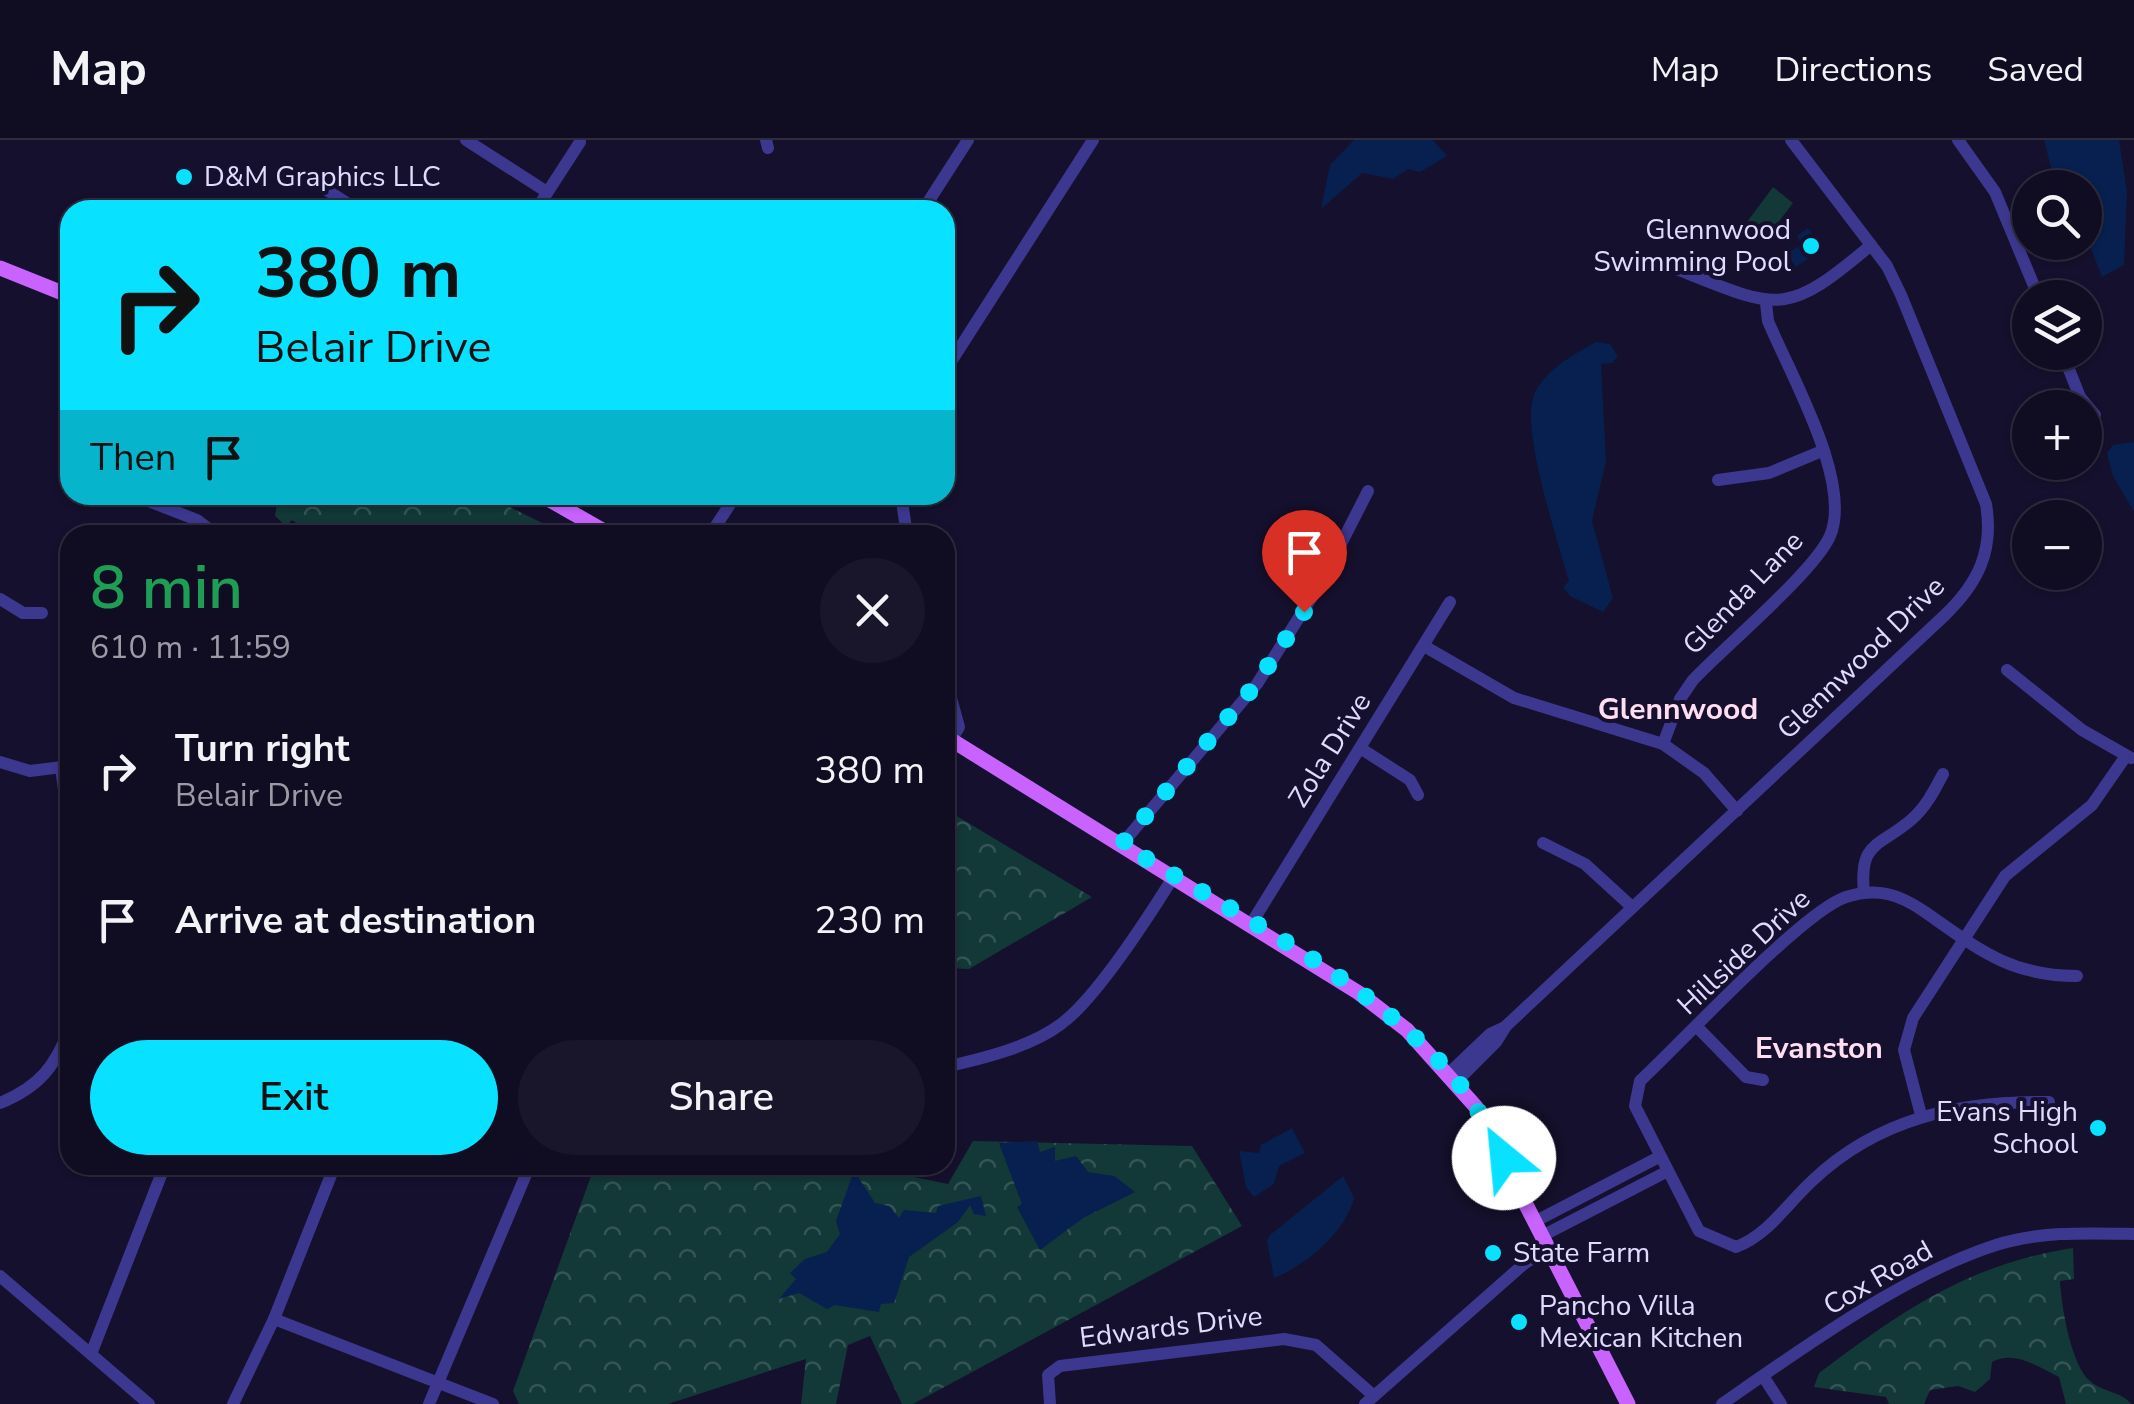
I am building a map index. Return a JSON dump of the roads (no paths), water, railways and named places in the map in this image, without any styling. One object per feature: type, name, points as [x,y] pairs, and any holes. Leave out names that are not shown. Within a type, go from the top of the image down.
[{"type":"main road","points":[[0,268],[60,292]]},
{"type":"main road","points":[[556,505],[585,525]]},
{"type":"main road","points":[[955,742],[1360,993],[1407,1030],[1453,1077],[1476,1108],[1628,1404]]},
{"type":"street","points":[[466,140],[548,192]]},
{"type":"street","points":[[929,200],[968,140]]},
{"type":"street","points":[[955,355],[1093,140]]},
{"type":"street","name":"Glennwood Drive","points":[[1453,1077],[1490,1034],[1506,1026],[1962,598],[1984,560],[1989,540],[1986,504],[1901,295],[1871,245],[1791,140]]},
{"type":"street","points":[[1958,140],[1995,192],[2032,280]]},
{"type":"street","points":[[543,200],[580,142]]},
{"type":"street","points":[[325,189],[342,200]]},
{"type":"street","points":[[1679,270],[1766,303],[1794,300],[1812,292],[1871,245]]},
{"type":"street","name":"Glenda Lane","points":[[1664,744],[1680,698],[1693,680],[1829,538],[1837,500],[1822,451],[1768,321],[1766,303]]},
{"type":"street","points":[[1718,480],[1769,473],[1822,451]]},
{"type":"street","points":[[1122,844],[1256,684],[1332,563],[1368,491]]},
{"type":"street","points":[[158,505],[204,525]]},
{"type":"street","points":[[0,599],[22,613],[42,614]]},
{"type":"street","name":"Zola Drive","points":[[1251,924],[1450,602]]},
{"type":"street","points":[[1424,646],[1514,698],[1664,744],[1704,772],[1738,811]]},
{"type":"street","points":[[1921,1115],[1908,1076],[1906,1033],[2005,876],[2092,804],[2130,758],[2082,730],[2007,670]]},
{"type":"street","points":[[1360,748],[1410,780],[1418,795]]},
{"type":"street","points":[[0,762],[30,771],[60,768]]},
{"type":"street","points":[[1942,774],[1923,808],[1869,848],[1862,870],[1864,892],[1880,891],[1907,899],[2016,970],[2077,976]]},
{"type":"street","points":[[1543,843],[1586,864],[1632,907]]},
{"type":"street","points":[[955,1064],[1035,1039],[1061,1025],[1082,1004],[1174,876]]},
{"type":"street","name":"Hillside Drive","points":[[1659,1157],[1634,1106],[1634,1092],[1640,1081],[1821,912],[1841,898],[1864,892]]},
{"type":"street","points":[[1698,1028],[1746,1077],[1763,1080]]},
{"type":"street","points":[[0,1103],[36,1085],[47,1074],[60,1048]]},
{"type":"street","points":[[1543,1235],[1659,1157],[1700,1232],[1736,1246],[1766,1229],[1838,1158],[1862,1142],[1921,1115],[2005,1101],[2049,1102]]},
{"type":"street","points":[[1543,1235],[1666,1172]]},
{"type":"street","points":[[91,1354],[161,1175]]},
{"type":"street","points":[[234,1404],[274,1319],[330,1175]]},
{"type":"street","points":[[429,1404],[526,1175]]},
{"type":"street","name":"Cox Road","points":[[1722,1404],[1920,1277],[1996,1245],[2042,1236],[2134,1234]]},
{"type":"street","name":"Edwards Drive","points":[[1050,1404],[1048,1376],[1060,1366],[1284,1338],[1316,1346],[1370,1400],[1525,1263],[1543,1235]]},
{"type":"street","points":[[0,1276],[149,1404]]},
{"type":"street","points":[[274,1319],[494,1404]]},
{"type":"street","points":[[1763,1376],[1781,1404]]},
{"type":"water","points":[[1354,140],[1433,140],[1447,156],[1420,172],[1408,169],[1393,179],[1362,173],[1321,209],[1330,165]]},
{"type":"water","points":[[2044,140],[2119,140],[2127,192],[2124,265],[2102,277],[2095,260],[2102,260],[2102,170],[2052,170]]},
{"type":"water","name":"Glennwood Swimming Pool","points":[[1808,228],[1823,248],[1796,267],[1786,253],[1802,245],[1797,236]]},
{"type":"water","points":[[1596,342],[1610,344],[1618,356],[1612,363],[1601,364],[1606,461],[1592,521],[1613,598],[1603,612],[1570,596],[1563,587],[1569,581],[1543,488],[1531,415],[1533,398],[1543,380]]},
{"type":"water","points":[[2134,442],[2134,512],[2113,476],[2107,453],[2113,445]]},
{"type":"water","points":[[1292,1128],[1305,1153],[1279,1166],[1274,1184],[1254,1197],[1246,1187],[1239,1151],[1259,1153],[1261,1145]]},
{"type":"water","points":[[1037,1141],[1040,1152],[1055,1147],[1055,1161],[1076,1156],[1088,1172],[1114,1176],[1135,1192],[1083,1218],[1040,1250],[1017,1207],[1022,1204],[999,1143]]},
{"type":"water","points":[[853,1175],[857,1175],[875,1203],[889,1206],[899,1218],[904,1210],[936,1213],[938,1206],[981,1196],[986,1216],[974,1214],[970,1205],[958,1222],[909,1257],[894,1303],[881,1304],[879,1312],[835,1305],[827,1309],[799,1293],[779,1299],[796,1279],[790,1273],[805,1259],[827,1252],[840,1234],[836,1221]]},
{"type":"water","points":[[1343,1176],[1354,1198],[1343,1223],[1311,1256],[1274,1278],[1267,1241],[1270,1235]]},
{"type":"place","name":"D&M Graphics LLC","points":[[184,177]]},
{"type":"place","name":"Glennwood Swimming Pool","points":[[1811,246]]},
{"type":"place","name":"Evans High School","points":[[2098,1128]]},
{"type":"place","name":"State Farm","points":[[1493,1253]]},
{"type":"place","name":"Pancho Villa Mexican Kitchen","points":[[1519,1322]]},
{"type":"district","name":"Glennwood","points":[[1678,709]]},
{"type":"district","name":"Evanston","points":[[1819,1048]]}]
